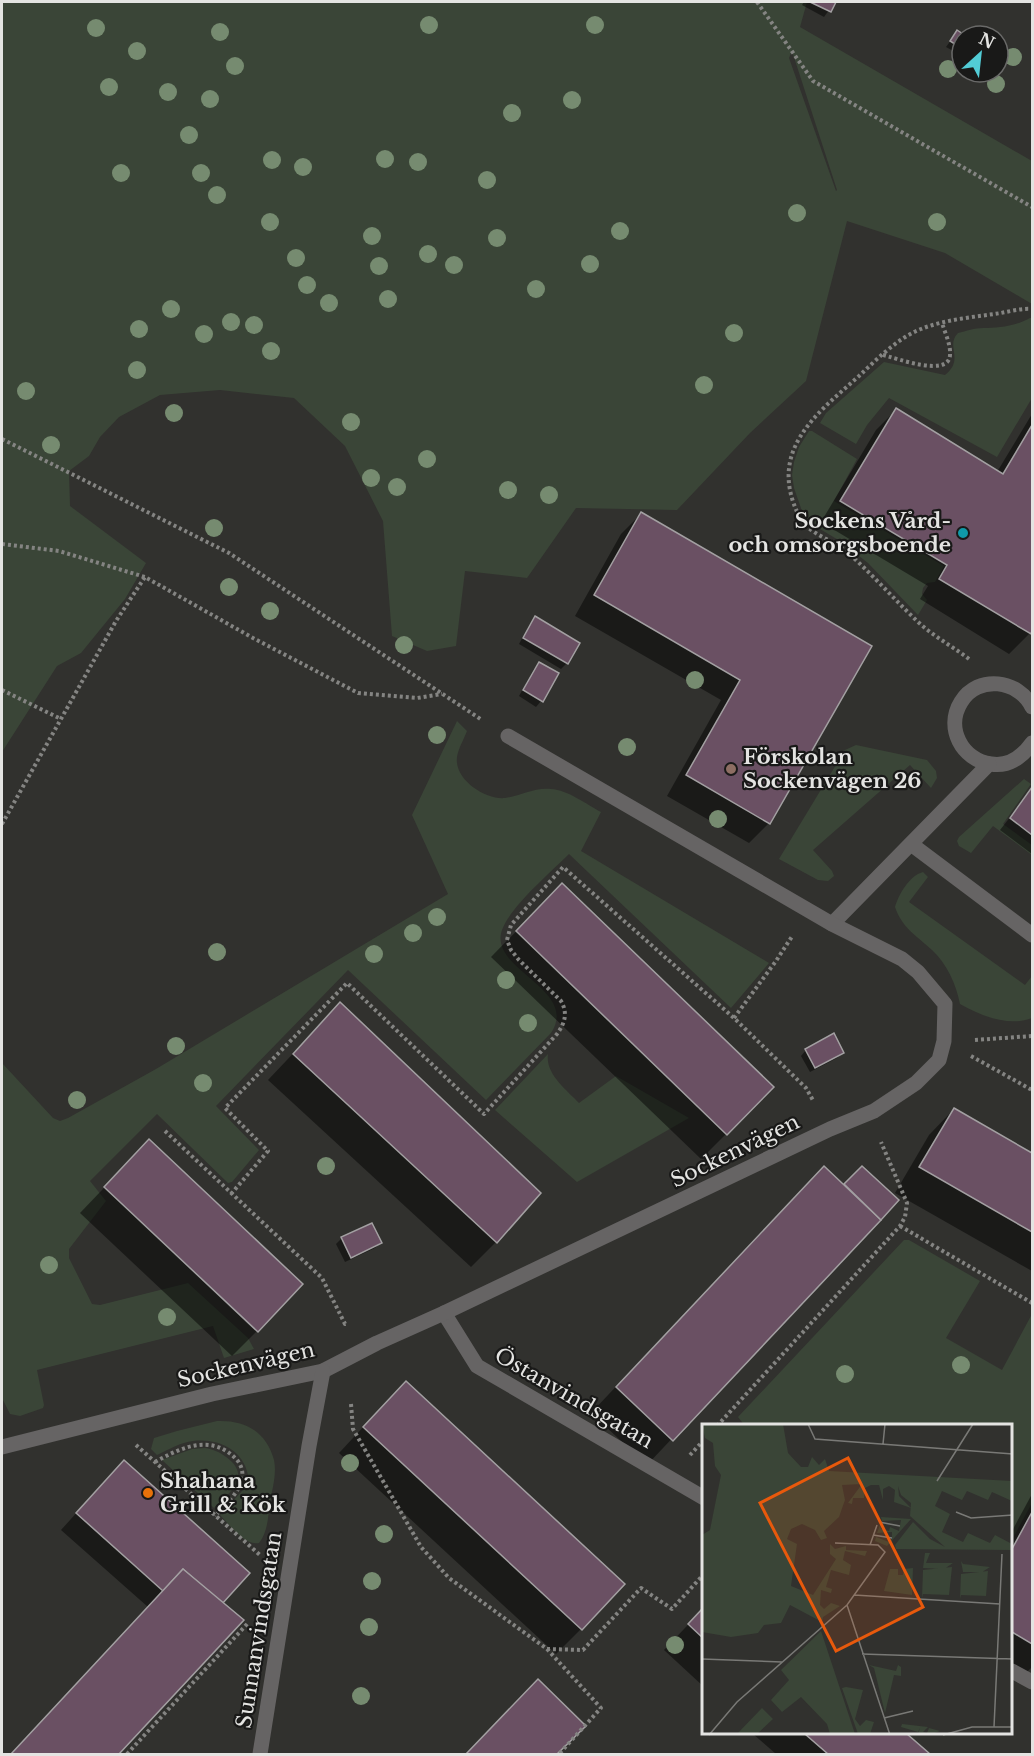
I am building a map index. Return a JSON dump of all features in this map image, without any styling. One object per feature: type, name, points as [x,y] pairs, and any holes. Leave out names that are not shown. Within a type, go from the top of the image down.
[{"type":"street","points":[[1030,752],[1012,762],[998,765],[980,763],[970,757],[960,746],[954,722],[961,702],[976,688],[990,683],[1006,684],[1018,690],[1029,700],[1032,707]]},
{"type":"street","name":"Sockenvägen","points":[[2,1447],[212,1394],[323,1371],[377,1343],[830,1129],[874,1111],[916,1083],[939,1060],[944,1041],[945,1004],[918,972],[902,959],[832,924],[810,909],[508,736]]},
{"type":"street","points":[[832,924],[989,764]]},
{"type":"street","points":[[911,844],[1032,935]]},
{"type":"street","name":"Östanvindsgatan","points":[[444,1313],[477,1366],[702,1497]]},
{"type":"street","name":"Sunnanvindsgatan","points":[[260,1755],[323,1371]]},
{"type":"street","points":[[1013,1672],[1032,1682]]},
{"type":"path","points":[[757,2],[813,81],[1032,207]]},
{"type":"path","points":[[990,683],[968,658],[918,622],[847,552],[806,525],[800,518],[790,492],[788,478],[790,460],[797,440],[805,427],[883,355],[920,329],[942,323],[1032,309]]},
{"type":"path","points":[[883,355],[926,366],[944,365],[949,361],[951,354],[942,323]]},
{"type":"path","points":[[2,439],[229,553],[508,736]]},
{"type":"path","points":[[2,544],[59,551],[145,577],[253,638],[358,693],[417,698],[441,694]]},
{"type":"path","points":[[2,824],[116,621],[145,577]]},
{"type":"path","points":[[2,690],[61,719]]},
{"type":"path","points":[[231,1194],[268,1151],[225,1108],[347,983],[484,1113],[557,1034],[565,1020],[561,1001],[519,960],[507,940],[511,925],[563,867],[734,1018],[806,1088],[830,1129]]},
{"type":"path","points":[[734,1018],[776,962],[810,909]]},
{"type":"path","points":[[944,1041],[1032,1036]]},
{"type":"path","points":[[944,1041],[1032,1090]]},
{"type":"path","points":[[719,1424],[900,1226],[905,1217],[907,1203],[881,1143],[884,1128],[874,1111]]},
{"type":"path","points":[[165,1131],[322,1278],[345,1324],[366,1317],[377,1343]]},
{"type":"path","points":[[900,1226],[1032,1303]]},
{"type":"path","points":[[350,1400],[353,1429],[421,1547],[449,1578],[548,1649],[601,1708],[559,1755]]},
{"type":"path","points":[[129,1439],[269,1563]]},
{"type":"path","points":[[155,1462],[183,1449],[205,1444],[218,1446],[234,1457],[241,1465],[242,1479],[236,1492],[215,1516]]},
{"type":"path","points":[[548,1649],[583,1650],[641,1588],[672,1609],[702,1577]]},
{"type":"path","points":[[127,1755],[252,1618]]},
{"type":"green space","points":[[2,2],[807,2],[800,27],[1032,161],[1032,304],[945,253],[847,221],[806,381],[750,433],[677,510],[576,508],[527,578],[465,571],[456,646],[427,651],[392,636],[383,521],[345,446],[294,398],[220,390],[160,395],[119,417],[100,437],[89,456],[69,471],[70,506],[146,563],[125,599],[81,653],[57,666],[2,752]],"holes":[[[792,51],[837,190],[789,58]]]},
{"type":"green space","points":[[1032,318],[1032,398],[997,457],[889,398],[867,425],[856,444],[820,423],[826,413],[884,362],[945,375],[954,364],[953,343],[958,333],[977,328],[1007,326]]},
{"type":"green space","points":[[809,431],[857,459],[834,501],[944,566],[935,582],[927,583],[923,588],[922,594],[927,600],[918,615],[868,563],[840,541],[810,523],[803,514],[792,475],[799,447]]},
{"type":"green space","points":[[457,721],[467,731],[457,757],[457,765],[466,781],[473,787],[497,798],[511,797],[539,789],[557,790],[601,812],[581,851],[769,963],[731,1008],[569,854],[513,911],[502,930],[501,944],[508,957],[545,992],[554,1004],[557,1018],[551,1033],[486,1100],[348,970],[216,1106],[259,1150],[232,1182],[228,1183],[157,1114],[90,1181],[106,1201],[69,1249],[69,1258],[92,1304],[100,1305],[188,1283],[248,1338],[254,1349],[224,1358],[213,1326],[37,1370],[43,1408],[20,1416],[10,1414],[2,1398],[2,1063],[53,1118],[60,1121],[68,1118],[156,1069],[448,894],[412,815]]},
{"type":"green space","points":[[856,745],[927,760],[936,771],[937,778],[931,788],[910,765],[813,850],[834,876],[828,881],[818,880],[779,859],[845,750]]},
{"type":"green space","points":[[1024,779],[1031,784],[1003,824],[1032,845],[1032,855],[993,826],[971,853],[959,846],[957,841],[959,837]]},
{"type":"green space","points":[[923,872],[928,877],[909,902],[1025,985],[1032,976],[1032,1018],[1005,1021],[977,1013],[960,1004],[953,982],[942,962],[906,926],[895,907],[905,886],[913,877]]},
{"type":"green space","points":[[548,1054],[553,1075],[579,1103],[616,1076],[689,1118],[577,1182],[495,1110]]},
{"type":"green space","points":[[904,1240],[909,1240],[980,1281],[946,1338],[1002,1370],[1032,1314],[1032,1503],[1013,1538],[1013,1424],[743,1424],[738,1417]]},
{"type":"green space","points":[[217,1421],[237,1423],[253,1429],[266,1442],[274,1460],[275,1476],[267,1524],[259,1543],[243,1538],[220,1515],[242,1491],[248,1475],[241,1458],[235,1452],[211,1441],[184,1443],[157,1455],[151,1449],[154,1438]]},
{"type":"green space","points":[[205,1448],[219,1452],[228,1458],[238,1474],[230,1492],[214,1508],[162,1460],[192,1449]]},
{"type":"building","points":[[810,2],[836,2],[831,12]]},
{"type":"building","name":"Sockens Vård- och omsorgsboende","points":[[896,408],[1003,474],[1032,425],[1031,634],[939,579],[947,565],[840,501]]},
{"type":"building","points":[[641,512],[872,646],[770,824],[686,775],[740,680],[594,595]]},
{"type":"building","points":[[535,616],[580,643],[568,664],[523,638]]},
{"type":"building","points":[[539,662],[559,673],[543,702],[523,690]]},
{"type":"building","points":[[1032,787],[1032,835],[1010,818]]},
{"type":"building","points":[[562,883],[774,1087],[727,1135],[516,931]]},
{"type":"building","points":[[340,1002],[541,1193],[497,1243],[293,1054]]},
{"type":"building","points":[[834,1033],[844,1053],[815,1068],[805,1049]]},
{"type":"building","points":[[954,1108],[1032,1153],[1032,1232],[919,1167]]},
{"type":"building","points":[[149,1139],[303,1284],[258,1332],[104,1187]]},
{"type":"building","points":[[824,1166],[881,1220],[673,1441],[616,1387]]},
{"type":"building","points":[[862,1166],[899,1200],[881,1220],[844,1184]]},
{"type":"building","points":[[372,1223],[382,1243],[351,1258],[341,1237]]},
{"type":"building","points":[[406,1381],[625,1584],[582,1630],[363,1427]]},
{"type":"building","points":[[124,1460],[250,1573],[222,1604],[183,1569],[163,1591],[76,1513]]},
{"type":"building","points":[[1032,1512],[1032,1644],[1013,1633],[1013,1547]]},
{"type":"building","points":[[183,1569],[244,1620],[119,1754],[11,1754]]},
{"type":"building","points":[[702,1609],[702,1637],[688,1624]]},
{"type":"building","points":[[538,1679],[586,1726],[557,1754],[466,1754]]},
{"type":"building","points":[[806,1735],[908,1735],[930,1754],[828,1754]]},
{"type":"place","name":"Sockens Vård- och omsorgsboende","points":[[963,533]]},
{"type":"place","name":"Förskolan Sockenvägen 26","points":[[731,769]]},
{"type":"place","name":"Shahana Grill & Kök","points":[[148,1493]]}]
